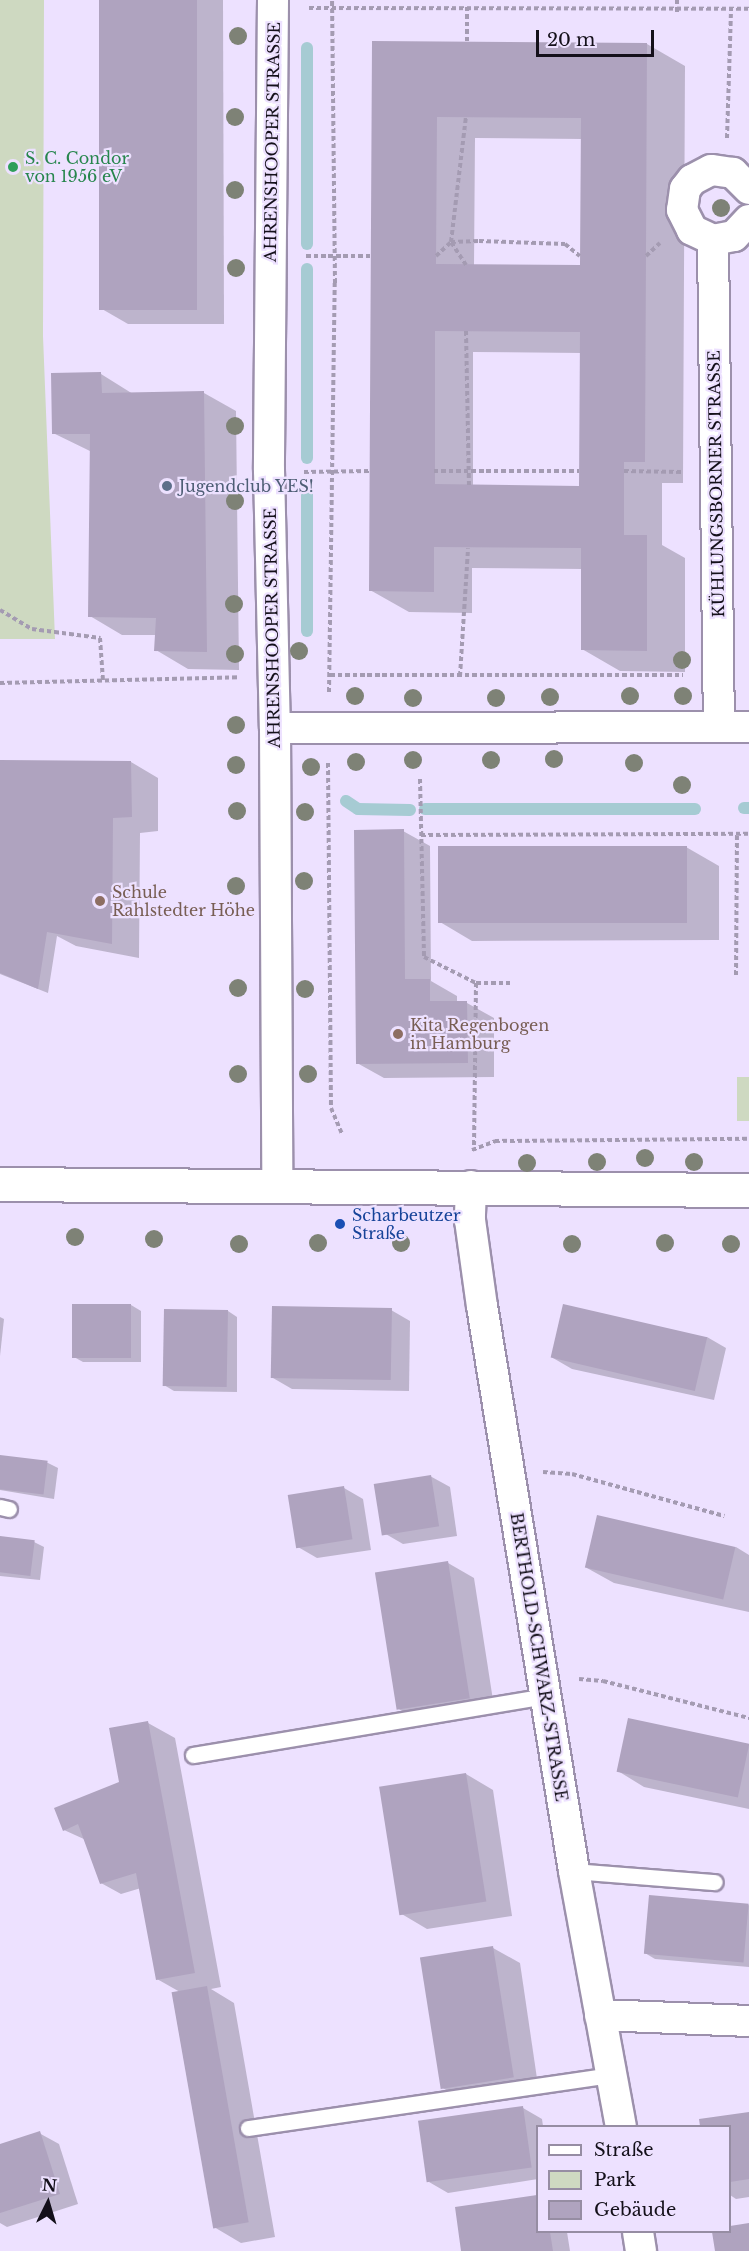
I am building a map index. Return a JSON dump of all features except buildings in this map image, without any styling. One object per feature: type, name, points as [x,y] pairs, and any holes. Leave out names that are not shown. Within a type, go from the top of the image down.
[{"type":"main road","points":[[0,1184],[749,1190]]},
{"type":"street","name":"AHRENSHOOPER STRASSE","points":[[273,5],[269,470],[275,728],[277,1185]]},
{"type":"street","points":[[749,189],[733,173],[722,169],[711,170],[692,180],[682,200],[685,221],[692,230],[713,240],[734,236],[749,220]]},
{"type":"street","name":"KÜHLUNGSBORNER STRASSE","points":[[713,240],[719,727]]},
{"type":"street","points":[[275,728],[749,727]]},
{"type":"street","name":"BERTHOLD-SCHWARZ-STRASSE","points":[[471,1186],[471,1233],[510,1478],[573,1871],[621,2125]]},
{"type":"street","points":[[600,2015],[749,2021]]},
{"type":"street","points":[[638,2233],[641,2251]]},
{"type":"lane","points":[[193,1755],[544,1689]]},
{"type":"lane","points":[[573,1871],[715,1882]]},
{"type":"lane","points":[[248,2128],[611,2075]]},
{"type":"path","points":[[332,0],[334,473],[328,728],[332,1108],[342,1134]]},
{"type":"path","points":[[677,0],[677,12]]},
{"type":"path","points":[[273,5],[332,8],[467,7],[677,12],[749,9]]},
{"type":"path","points":[[466,41],[467,7]]},
{"type":"path","points":[[722,169],[728,130],[731,9]]},
{"type":"path","points":[[466,117],[451,242],[466,265]]},
{"type":"path","points":[[436,256],[451,242],[565,244],[580,256]]},
{"type":"path","points":[[271,254],[371,256]]},
{"type":"path","points":[[466,331],[469,485]]},
{"type":"path","points":[[269,470],[334,473],[369,471]]},
{"type":"path","points":[[435,471],[579,471]]},
{"type":"path","points":[[624,471],[716,473]]},
{"type":"path","points":[[460,676],[468,548]]},
{"type":"path","points":[[0,610],[32,629],[100,638],[103,681]]},
{"type":"path","points":[[330,675],[719,675]]},
{"type":"path","points":[[0,683],[274,676]]},
{"type":"path","points":[[420,779],[424,957],[476,983],[512,983]]},
{"type":"path","points":[[736,975],[737,834]]},
{"type":"path","points":[[421,835],[749,834]]},
{"type":"path","points":[[471,1186],[474,1149],[476,983]]},
{"type":"path","points":[[474,1149],[495,1141],[538,1139],[749,1139]]},
{"type":"path","points":[[510,1478],[537,1473],[572,1474],[724,1516]]},
{"type":"path","points":[[544,1689],[573,1678],[603,1681],[749,1718]]},
{"type":"green space","points":[[0,0],[44,0],[43,336],[55,639],[0,639]]},
{"type":"green space","points":[[737,1077],[749,1077],[749,1121],[737,1121]]},
{"type":"waterway","points":[[307,48],[307,244]]},
{"type":"waterway","points":[[307,269],[307,458]]},
{"type":"waterway","points":[[307,487],[307,631]]},
{"type":"waterway","points":[[346,801],[358,809],[410,810]]},
{"type":"waterway","points":[[744,808],[749,808]]},
{"type":"waterway","points":[[425,809],[695,809]]},
{"type":"place","name":"S. C. Condor von 1956 eV","points":[[13,167]]},
{"type":"place","name":"Jugendclub YES!","points":[[167,486]]},
{"type":"place","name":"Schule Rahlstedter Höhe","points":[[100,901]]},
{"type":"place","name":"Kita Regenbogen in Hamburg","points":[[398,1034]]},
{"type":"place","name":"Scharbeutzer Straße","points":[[340,1224]]}]
